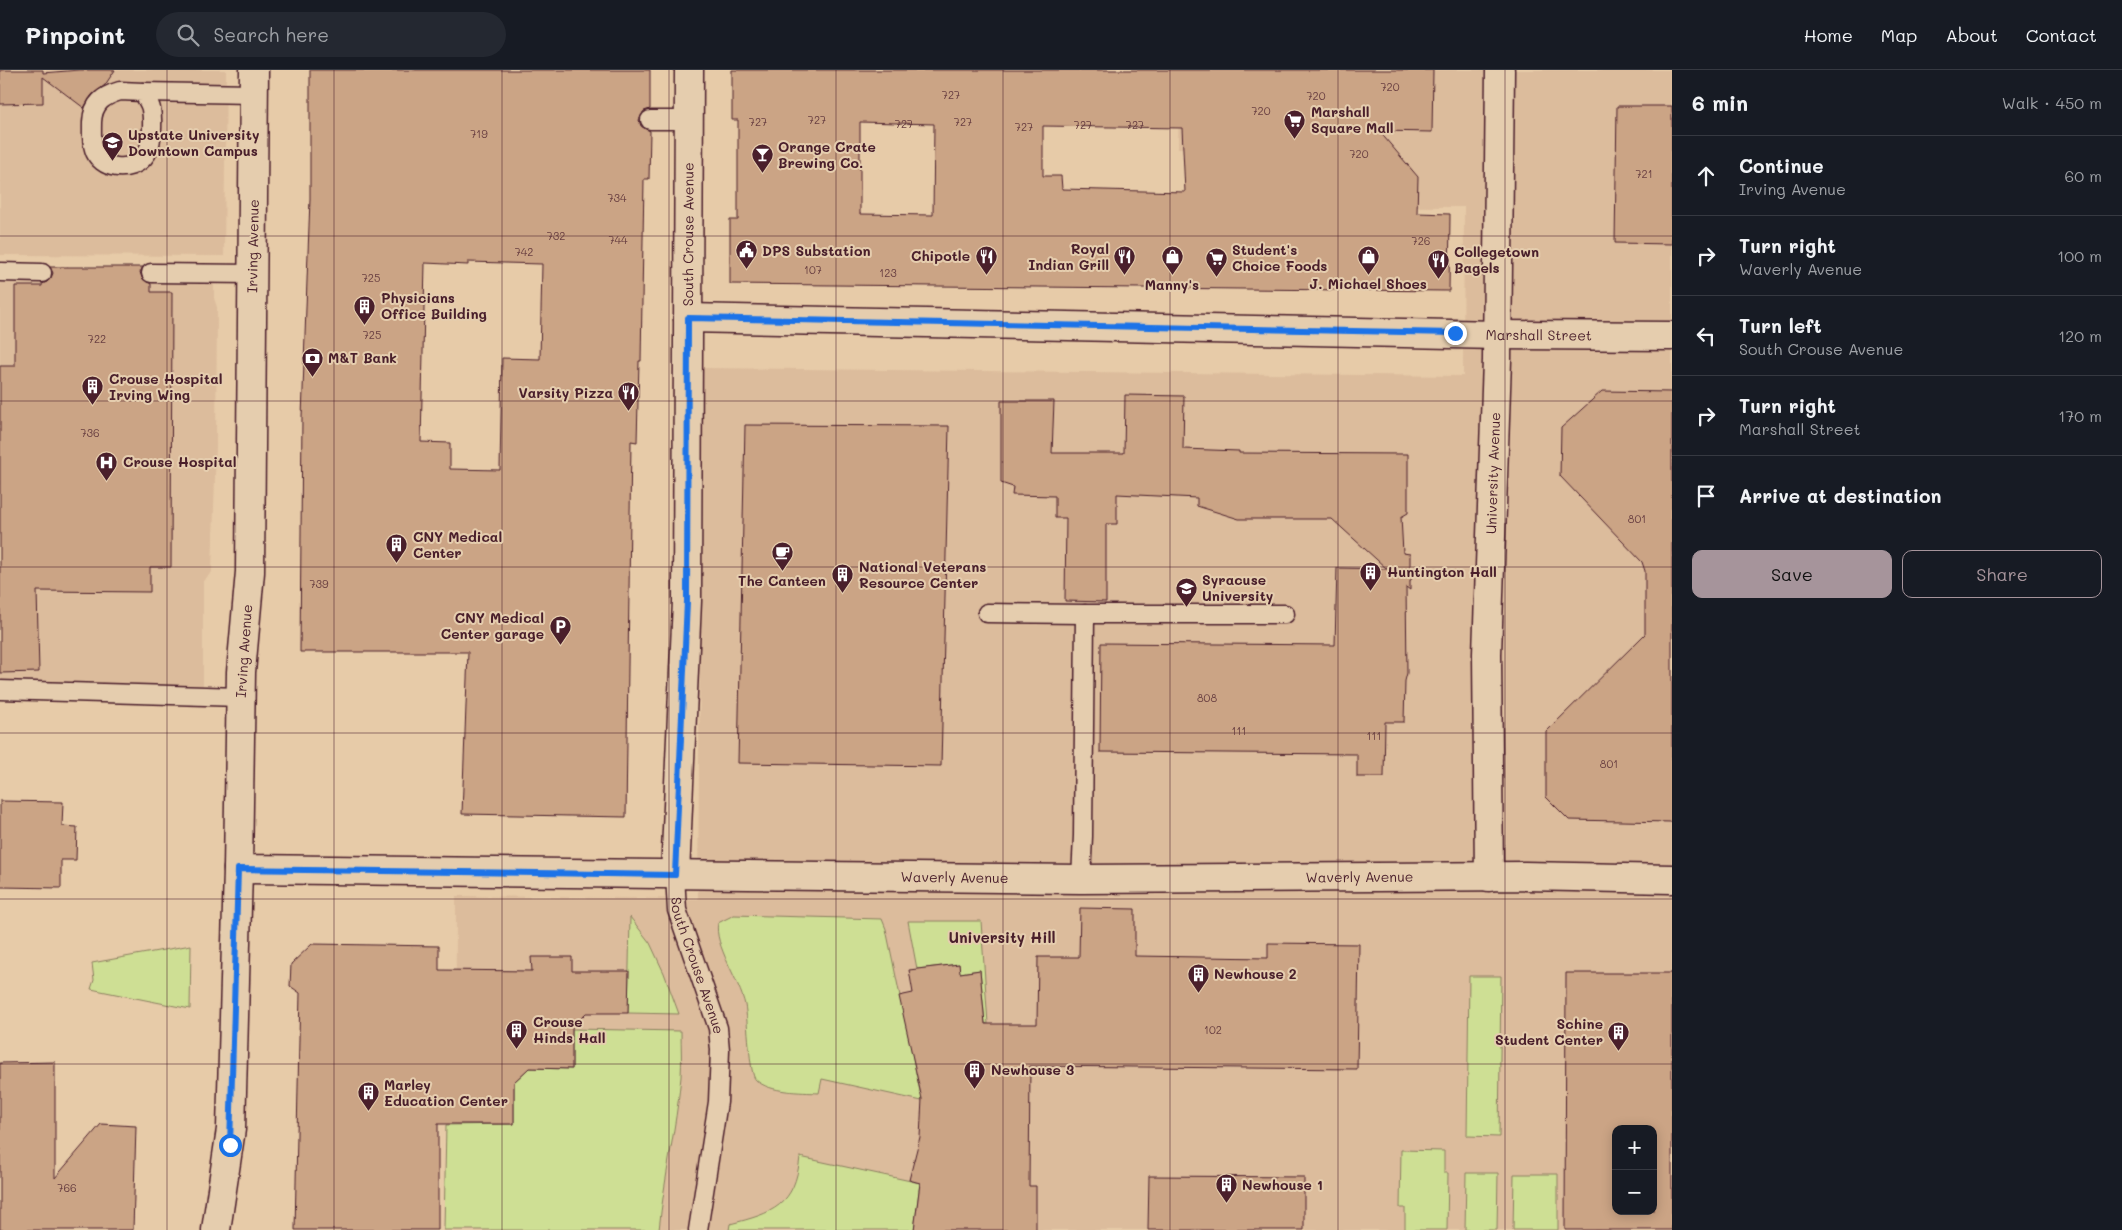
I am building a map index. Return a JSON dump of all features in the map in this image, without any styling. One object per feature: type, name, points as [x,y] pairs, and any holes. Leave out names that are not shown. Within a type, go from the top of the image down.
[{"type":"street","name":"South Crouse Avenue","points":[[675,875],[687,601],[689,70]]},
{"type":"street","name":"University Avenue","points":[[1489,877],[1487,654],[1497,335],[1500,70]]},
{"type":"street","name":"Irving Avenue","points":[[216,1230],[231,1129],[238,869],[240,697],[250,572],[254,274],[254,82]]},
{"type":"street","name":"Marshall Street","points":[[688,318],[1497,335],[1672,336]]},
{"type":"street","name":"Waverly Avenue","points":[[238,869],[1081,879],[1525,876],[1672,879]]},
{"type":"lane","points":[[143,92],[151,108],[152,119],[150,146],[145,157],[135,164],[122,168],[107,165],[98,157],[94,150],[92,139],[92,114],[106,95],[120,91],[143,92],[254,82]]},
{"type":"lane","points":[[650,120],[688,120]]},
{"type":"lane","points":[[0,272],[42,273]]},
{"type":"lane","points":[[151,273],[254,274]]},
{"type":"lane","points":[[987,613],[1285,614]]},
{"type":"lane","points":[[1081,879],[1085,614]]},
{"type":"lane","points":[[0,690],[240,697]]},
{"type":"lane","name":"South Crouse Avenue","points":[[675,875],[676,910],[718,1028],[720,1050],[718,1102],[698,1230]]},
{"type":"shaded area","name":"Upstate University Downtown Campus","points":[[0,70],[226,70],[224,256],[0,255]]},
{"type":"shaded area","name":"Syracuse University","points":[[1180,70],[1672,70],[1672,1230],[455,1230],[456,896],[698,899],[702,368],[1463,376],[1464,207],[1263,206],[1263,151],[1178,148]]},
{"type":"shaded area","name":"Crouse Hospital","points":[[0,272],[214,273],[214,298],[217,307],[216,445],[212,572],[203,581],[203,696],[0,690]]},
{"type":"green space","points":[[734,915],[882,919],[886,929],[922,1101],[822,1079],[819,1093],[777,1090],[756,1080],[750,1058],[745,1005],[719,941],[718,923]]},
{"type":"green space","points":[[630,917],[650,943],[664,973],[679,1014],[628,1013]]},
{"type":"green space","points":[[908,921],[981,921],[988,1024],[985,1023],[980,970],[960,973],[959,964],[917,969]]},
{"type":"green space","points":[[191,945],[190,1009],[91,989],[94,980],[92,963]]},
{"type":"green space","points":[[1469,976],[1501,976],[1499,1137],[1467,1136]]},
{"type":"green space","points":[[572,1029],[681,1031],[681,1077],[659,1230],[444,1230],[446,1125],[514,1124],[514,1082],[529,1068],[572,1069]]},
{"type":"green space","points":[[1401,1150],[1444,1151],[1444,1173],[1448,1173],[1447,1230],[1405,1230],[1405,1208],[1400,1208]]},
{"type":"green space","points":[[800,1157],[920,1183],[914,1230],[729,1230],[730,1224],[770,1211],[787,1197],[793,1187]]},
{"type":"green space","points":[[1466,1173],[1498,1173],[1497,1230],[1465,1230]]},
{"type":"green space","points":[[1514,1174],[1558,1174],[1558,1230],[1513,1230]]},
{"type":"building","points":[[0,70],[43,70],[43,73],[115,70],[105,85],[92,95],[84,108],[43,77],[43,103],[0,104]]},
{"type":"building","points":[[310,70],[650,70],[650,109],[644,111],[639,120],[641,126],[650,131],[649,179],[644,179],[641,361],[639,361],[637,442],[631,441],[626,817],[462,814],[468,652],[300,652],[302,417],[310,199]],"holes":[[[468,262],[542,264],[540,359],[502,358],[500,470],[450,469],[450,443],[421,442],[425,263],[468,265]]]},
{"type":"building","points":[[732,70],[1433,70],[1432,132],[1379,131],[1418,177],[1417,213],[1450,214],[1449,291],[730,284],[730,220],[738,220],[738,120],[732,120]],"holes":[[[860,122],[934,124],[933,215],[860,214]],[[1043,126],[1182,128],[1185,192],[1062,189],[1061,176],[1043,176]]]},
{"type":"building","points":[[1617,106],[1672,106],[1672,244],[1615,243]]},
{"type":"building","name":"Crouse Hospital","points":[[50,267],[143,267],[140,272],[142,278],[151,284],[151,292],[172,292],[171,567],[150,567],[150,592],[37,591],[39,672],[0,673],[0,366],[15,366],[15,286],[42,286],[51,278],[53,273]]},
{"type":"building","points":[[1602,391],[1672,392],[1672,822],[1569,820],[1546,797],[1546,732],[1645,634],[1645,571],[1642,562],[1560,476],[1561,428]]},
{"type":"building","name":"Huntington Hall","points":[[1125,395],[1184,396],[1183,449],[1239,451],[1239,453],[1408,454],[1408,513],[1401,517],[1403,553],[1410,554],[1410,569],[1418,569],[1410,581],[1410,590],[1406,587],[1407,673],[1405,681],[1404,722],[1385,722],[1384,777],[1357,777],[1357,754],[1100,752],[1101,643],[1335,645],[1337,568],[1387,569],[1332,519],[1239,519],[1197,506],[1197,498],[1117,494],[1117,524],[1106,524],[1106,602],[1065,601],[1066,518],[1055,518],[1055,496],[1012,495],[1013,487],[1001,483],[1001,401],[1054,401],[1052,453],[1124,453]]},
{"type":"building","name":"National Veterans Resource Center","points":[[745,425],[949,426],[941,766],[738,763]]},
{"type":"building","points":[[0,801],[63,802],[62,826],[77,827],[76,860],[61,860],[61,888],[0,887]]},
{"type":"building","points":[[1080,908],[1135,909],[1135,956],[1268,958],[1268,943],[1359,944],[1357,1069],[1030,1066],[1029,1186],[1036,1186],[1036,1230],[914,1230],[920,1183],[909,1180],[920,1137],[922,1099],[899,996],[913,993],[909,970],[959,964],[960,973],[980,970],[985,1024],[1037,1024],[1038,957],[1079,957]]},
{"type":"building","name":"Marley Education Center","points":[[312,944],[439,946],[439,970],[532,971],[531,957],[572,957],[572,971],[629,971],[628,1013],[586,1013],[572,1027],[572,1069],[529,1068],[514,1082],[514,1124],[438,1124],[438,1230],[295,1230],[300,993],[290,986],[291,964]]},
{"type":"building","name":"Schine Student Center","points":[[1566,973],[1672,973],[1672,1230],[1565,1230]]},
{"type":"building","points":[[55,1062],[55,1178],[101,1124],[136,1126],[133,1230],[0,1230],[0,1063]]},
{"type":"building","name":"Newhouse 1","points":[[1149,1176],[1304,1177],[1304,1230],[1148,1230]]},
{"type":"place","name":"Marshall Square Mall","points":[[1295,139]]},
{"type":"place","name":"Upstate University Downtown Campus","points":[[112,162]]},
{"type":"place","name":"Orange Crate Brewing Co.","points":[[762,174]]},
{"type":"place","name":"DPS Substation","points":[[746,270]]},
{"type":"place","name":"Chipotle","points":[[986,275]]},
{"type":"place","name":"J. Michael Shoes","points":[[1368,275]]},
{"type":"place","name":"Royal Indian Grill","points":[[1125,276]]},
{"type":"place","name":"Manny's","points":[[1172,276]]},
{"type":"place","name":"Student's Choice Foods","points":[[1216,277]]},
{"type":"place","name":"Collegetown Bagels","points":[[1438,279]]},
{"type":"place","name":"Physicians Office Building","points":[[365,325]]},
{"type":"place","name":"M&T Bank","points":[[312,377]]},
{"type":"place","name":"Crouse Hospital Irving Wing","points":[[93,406]]},
{"type":"place","name":"Varsity Pizza","points":[[629,412]]},
{"type":"place","name":"Crouse Hospital","points":[[107,481]]},
{"type":"place","name":"CNY Medical Center","points":[[397,564]]},
{"type":"place","name":"The Canteen","points":[[782,572]]},
{"type":"place","name":"Huntington Hall","points":[[1371,591]]},
{"type":"place","name":"National Veterans Resource Center","points":[[843,594]]},
{"type":"place","name":"Syracuse University","points":[[1186,607]]},
{"type":"place","name":"CNY Medical Center garage","points":[[560,645]]},
{"type":"place","name":"Newhouse 2","points":[[1198,993]]},
{"type":"place","name":"Crouse Hinds Hall","points":[[517,1049]]},
{"type":"place","name":"Schine Student Center","points":[[1619,1051]]},
{"type":"place","name":"Newhouse 3","points":[[975,1089]]},
{"type":"place","name":"Marley Education Center","points":[[368,1112]]},
{"type":"place","name":"Newhouse 1","points":[[1226,1204]]},
{"type":"district","name":"University Hill","points":[[1002,938]]},
{"type":"route","points":[[230,1145],[238,869],[675,875],[687,601],[688,318],[1455,333]]}]
